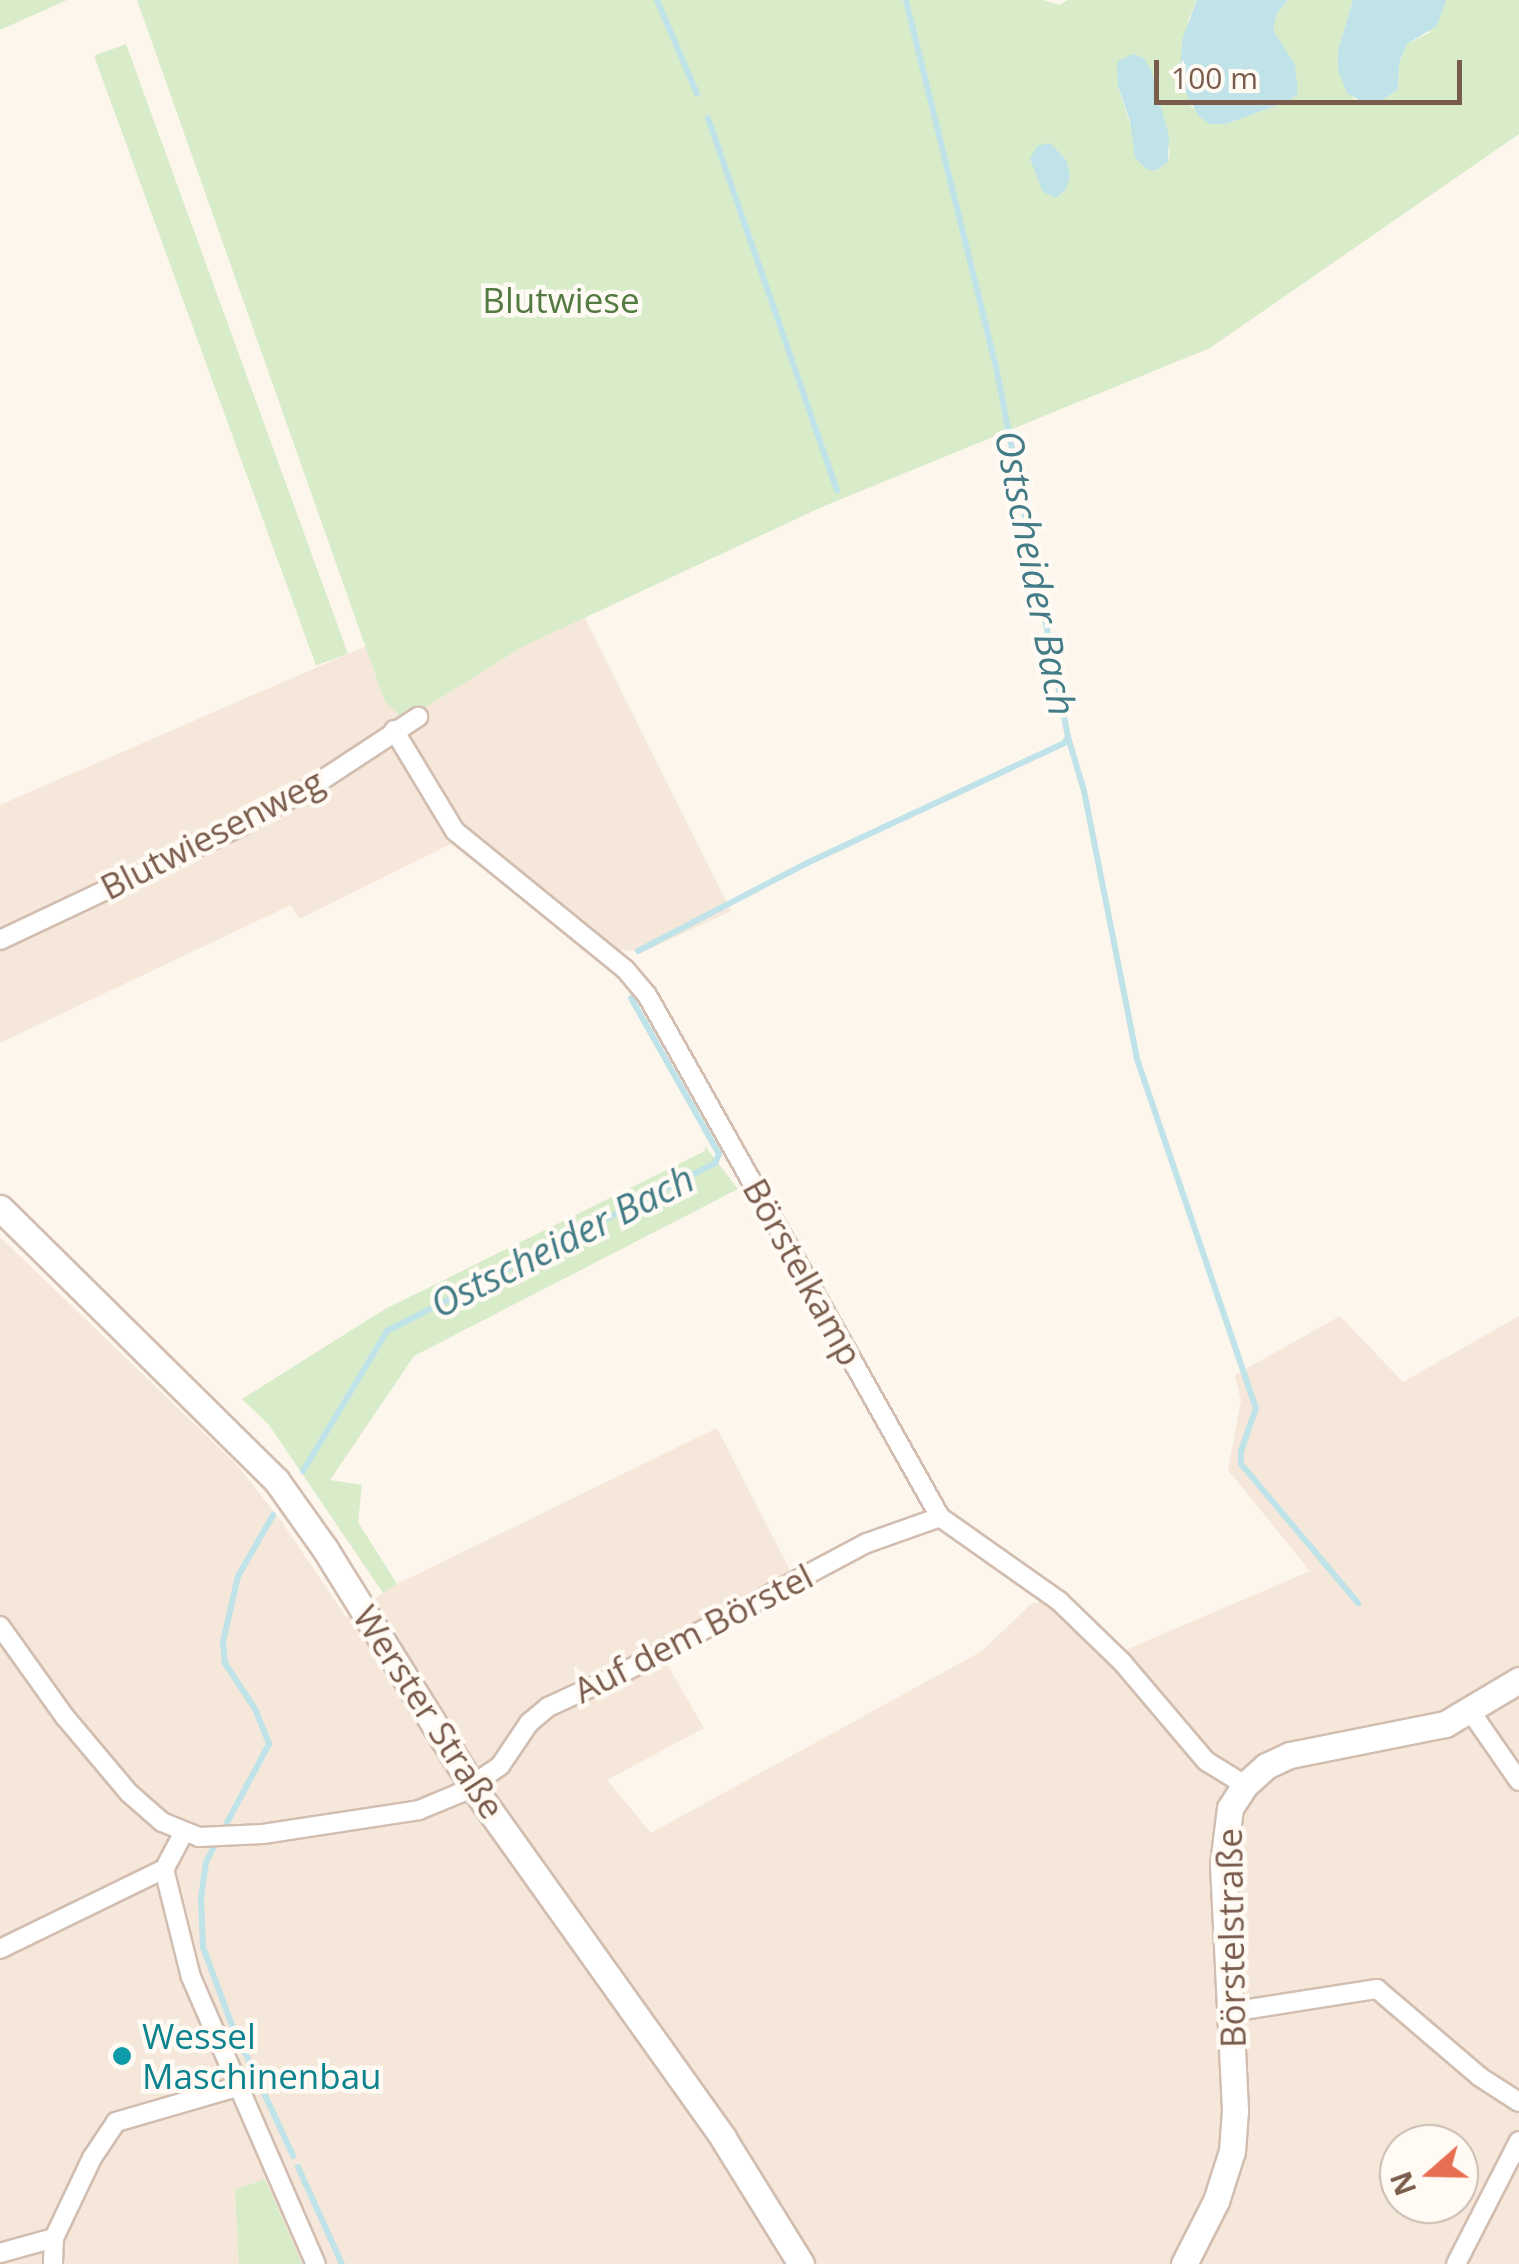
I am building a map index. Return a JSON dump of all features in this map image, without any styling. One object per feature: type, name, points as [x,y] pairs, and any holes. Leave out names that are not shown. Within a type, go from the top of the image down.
[{"type":"main road","name":"Werster Straße","points":[[0,1208],[276,1480],[325,1548],[473,1787],[723,2138],[801,2264]]},
{"type":"main road","name":"Börstelstraße","points":[[1184,2264],[1216,2201],[1232,2151],[1224,1830],[1230,1808],[1245,1784],[1266,1766],[1290,1755],[1402,1735],[1471,1712],[1519,1680]]},
{"type":"street","name":"Blutwiesenweg","points":[[0,940],[239,827],[313,786],[418,717]]},
{"type":"street","name":"Börstelkamp","points":[[394,730],[455,831],[625,969],[647,995],[940,1516],[1060,1601],[1122,1662],[1206,1761],[1245,1784]]},
{"type":"street","name":"Auf dem Börstel","points":[[473,1787],[500,1766],[530,1724],[548,1707],[624,1672],[868,1543],[940,1516]]},
{"type":"street","points":[[0,1626],[65,1717],[129,1792],[191,1835],[237,1837],[419,1810],[473,1787]]},
{"type":"street","points":[[1471,1712],[1519,1781]]},
{"type":"street","points":[[0,1949],[164,1869],[191,1835]]},
{"type":"street","points":[[164,1869],[191,1977],[316,2264]]},
{"type":"street","points":[[1230,2012],[1377,1989],[1480,2077],[1519,2102]]},
{"type":"street","points":[[52,2264],[54,2238],[92,2158],[116,2122],[240,2086]]},
{"type":"street","points":[[1456,2264],[1519,2141]]},
{"type":"street","points":[[0,2253],[54,2238]]},
{"type":"shaded area","points":[[585,618],[731,911],[643,952],[581,946],[451,844],[299,919],[291,905],[0,1043],[0,805],[366,646],[385,702]]},
{"type":"shaded area","points":[[0,1237],[238,1466],[282,1522],[346,1617],[397,1584],[717,1428],[799,1588],[664,1659],[704,1728],[607,1780],[651,1833],[982,1651],[1031,1604],[1060,1598],[1118,1653],[1310,1571],[1228,1470],[1241,1401],[1235,1375],[1340,1316],[1403,1382],[1519,1316],[1519,2264],[0,2264]]},
{"type":"green space","points":[[0,0],[67,0],[0,30]]},
{"type":"green space","name":"Blutwiese","points":[[137,0],[1043,0],[1059,5],[1068,0],[1197,0],[1188,21],[1189,104],[1209,124],[1226,124],[1298,94],[1286,53],[1273,30],[1277,12],[1288,0],[1353,0],[1338,51],[1338,70],[1354,99],[1376,104],[1398,90],[1399,63],[1407,44],[1429,33],[1446,0],[1519,0],[1519,134],[1210,348],[822,507],[522,647],[405,720],[385,702]],"holes":[[[1118,86],[1156,86],[1170,151],[1168,162],[1157,170],[1133,133]]]},
{"type":"green space","points":[[126,44],[348,654],[316,665],[94,56]]},
{"type":"green space","points":[[705,1146],[738,1189],[414,1356],[330,1480],[362,1485],[358,1522],[397,1584],[383,1593],[269,1425],[242,1399],[385,1309],[705,1151]]},
{"type":"green space","points":[[265,2179],[302,2264],[239,2264],[235,2190]]},
{"type":"water","points":[[1197,0],[1288,0],[1277,13],[1273,30],[1295,65],[1298,94],[1226,124],[1209,124],[1198,115],[1181,84],[1180,67],[1183,37]]},
{"type":"water","points":[[1353,0],[1446,0],[1437,26],[1407,44],[1399,63],[1398,90],[1376,104],[1364,103],[1347,93],[1338,70],[1338,51]]},
{"type":"water","points":[[1133,54],[1144,58],[1151,70],[1169,136],[1168,162],[1157,170],[1147,170],[1135,157],[1130,121],[1118,86],[1117,62]]},
{"type":"water","points":[[1050,143],[1066,160],[1070,175],[1066,189],[1056,198],[1043,192],[1030,159],[1037,146]]},
{"type":"waterway","points":[[657,0],[697,94]]},
{"type":"waterway","name":"Ostscheider Bach","points":[[638,951],[807,863],[1064,743],[1068,737],[995,363],[906,0]]},
{"type":"waterway","points":[[708,118],[837,490]]},
{"type":"waterway","points":[[1068,737],[1084,791],[1137,1059],[1256,1408],[1241,1451],[1241,1464],[1358,1603]]},
{"type":"waterway","name":"Ostscheider Bach","points":[[303,1471],[387,1331],[715,1163],[719,1154],[631,998]]},
{"type":"waterway","name":"Ostscheider Bach","points":[[273,1515],[238,1576],[223,1642],[225,1663],[255,1709],[269,1744],[206,1862],[201,1898],[203,1947],[230,2020],[293,2156]]},
{"type":"waterway","name":"Ostscheider Bach","points":[[298,2167],[342,2264]]},
{"type":"place","name":"Wessel Maschinenbau","points":[[122,2056]]}]
